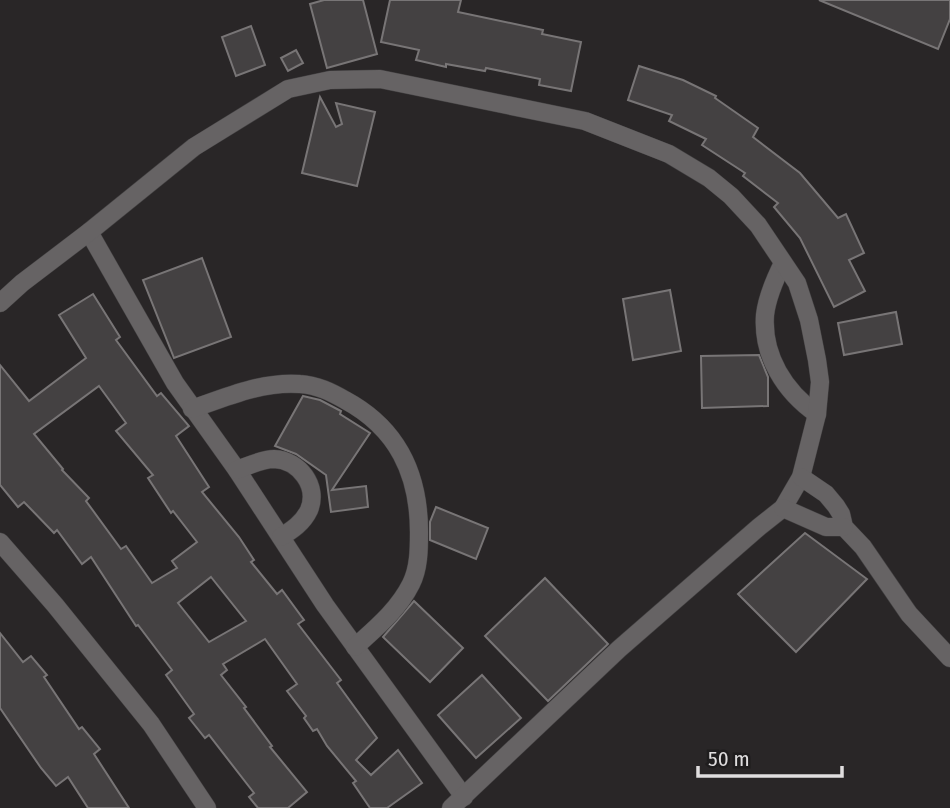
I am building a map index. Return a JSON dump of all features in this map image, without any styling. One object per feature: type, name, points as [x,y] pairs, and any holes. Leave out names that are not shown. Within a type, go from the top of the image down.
[{"type":"street","points":[[0,303],[194,147],[288,89],[330,80],[380,79],[585,121],[669,154],[691,166],[731,195],[758,225],[797,283],[810,320],[820,382],[817,414],[801,477],[783,508],[619,649],[457,802],[237,470],[175,383],[89,232]]},
{"type":"street","points":[[783,263],[771,289],[765,315],[767,340],[781,380],[817,414]]},
{"type":"street","points":[[192,409],[235,393],[268,386],[300,384],[325,389],[355,405],[383,426],[399,448],[411,475],[419,520],[419,556],[412,582],[396,608],[355,647]]},
{"type":"street","points":[[237,470],[271,459],[289,461],[309,481],[312,496],[309,510],[300,524],[281,537]]},
{"type":"street","points":[[801,477],[826,495],[841,514],[844,527],[863,547],[909,614],[950,658]]},
{"type":"street","points":[[783,508],[826,527],[844,527]]},
{"type":"street","points":[[0,542],[55,605],[143,715],[207,808]]},
{"type":"building","points":[[324,0],[363,0],[377,54],[327,68],[310,4]]},
{"type":"building","points":[[390,0],[461,0],[458,12],[543,30],[542,34],[581,42],[571,91],[539,85],[540,79],[486,68],[485,71],[446,64],[446,67],[416,60],[419,50],[381,42]]},
{"type":"building","points":[[819,0],[950,0],[950,19],[938,49]]},
{"type":"building","points":[[251,26],[265,65],[236,76],[222,37]]},
{"type":"building","points":[[296,50],[303,63],[288,71],[281,58]]},
{"type":"building","points":[[639,66],[683,80],[716,96],[715,98],[758,128],[753,137],[800,173],[838,218],[846,214],[864,253],[849,260],[865,291],[834,307],[800,238],[774,207],[778,203],[743,176],[745,173],[702,145],[706,139],[669,121],[672,115],[628,100]]},
{"type":"building","points":[[320,97],[336,127],[342,124],[336,103],[375,112],[357,186],[302,173]]},
{"type":"building","points":[[202,258],[231,337],[174,358],[143,280]]},
{"type":"building","points":[[670,290],[681,351],[633,360],[623,299]]},
{"type":"building","points":[[93,294],[120,337],[116,340],[157,396],[161,393],[189,426],[176,436],[209,487],[202,492],[239,537],[254,560],[251,562],[277,594],[282,590],[304,620],[298,624],[341,680],[337,683],[377,738],[356,760],[371,775],[398,750],[422,783],[387,808],[370,808],[353,783],[356,781],[327,746],[317,729],[313,731],[304,718],[306,716],[287,691],[297,684],[265,639],[223,664],[227,670],[221,675],[246,707],[244,708],[272,746],[270,747],[307,792],[288,808],[258,808],[249,797],[254,793],[209,735],[205,738],[189,718],[194,714],[166,675],[172,670],[138,625],[136,626],[91,557],[82,564],[57,530],[54,533],[24,502],[18,507],[0,485],[0,365],[29,401],[86,358],[59,315]],"holes":[[[99,386],[126,423],[116,431],[153,475],[148,478],[171,513],[173,511],[197,542],[172,561],[177,568],[152,583],[126,546],[121,549],[86,501],[89,498],[62,470],[34,434]],[[211,577],[246,621],[209,642],[178,603]]]},
{"type":"building","points":[[896,312],[902,344],[844,355],[838,323]]},
{"type":"building","points":[[759,355],[768,377],[768,406],[702,408],[701,356]]},
{"type":"building","points":[[303,396],[320,400],[341,411],[340,414],[370,433],[332,490],[366,486],[368,507],[331,512],[326,475],[296,454],[275,446]]},
{"type":"building","points":[[436,507],[488,528],[476,559],[430,540],[430,522]]},
{"type":"building","points":[[805,533],[867,579],[796,652],[738,594]]},
{"type":"building","points":[[545,578],[608,644],[548,701],[485,636]]},
{"type":"building","points":[[414,601],[463,648],[430,682],[383,637]]},
{"type":"building","points":[[0,633],[23,662],[31,656],[47,675],[44,677],[79,729],[82,727],[100,749],[94,754],[129,808],[88,808],[68,777],[56,786],[41,768],[0,708]]},
{"type":"building","points":[[482,675],[521,718],[476,758],[438,715]]}]
